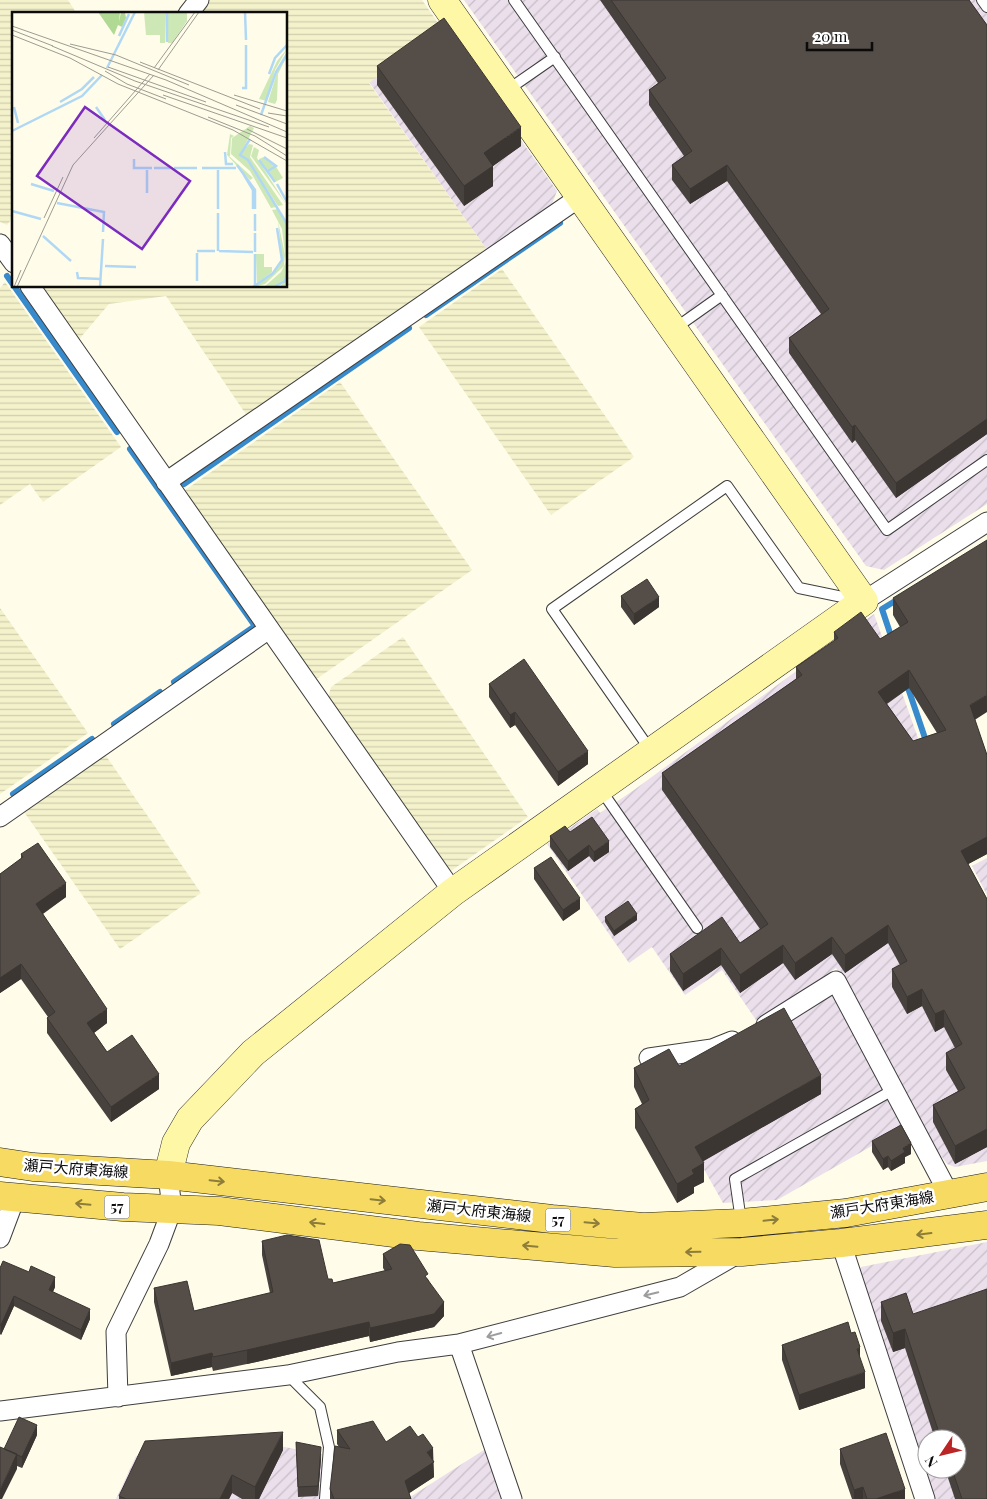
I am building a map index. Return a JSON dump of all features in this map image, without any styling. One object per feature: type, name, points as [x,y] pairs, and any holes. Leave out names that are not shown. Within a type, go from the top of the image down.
[{"type":"main road","name":"瀬戸大府東海線","points":[[0,1162],[33,1167],[168,1175],[643,1227],[741,1223],[846,1213],[987,1187]]},
{"type":"main road","name":"瀬戸大府東海線","points":[[8,1197],[123,1208],[172,1208],[219,1211],[418,1236],[615,1253],[742,1252],[841,1243],[987,1225]]},
{"type":"street","points":[[190,12],[199,0]]},
{"type":"street","points":[[442,0],[864,601]]},
{"type":"street","points":[[166,482],[580,197]]},
{"type":"street","points":[[31,288],[453,892]]},
{"type":"street","points":[[118,1396],[116,1332],[158,1244],[172,1208],[168,1175],[176,1143],[190,1119],[233,1072],[253,1053],[453,892],[864,601],[987,522]]},
{"type":"street","points":[[0,817],[269,629]]},
{"type":"street","points":[[649,1058],[712,1049],[758,1030],[836,981],[948,1194]]},
{"type":"street","points":[[0,1238],[8,1197]]},
{"type":"street","points":[[841,1243],[925,1499]]},
{"type":"street","points":[[0,1411],[288,1375],[398,1352],[459,1344],[680,1287],[742,1252]]},
{"type":"street","points":[[459,1344],[512,1499]]},
{"type":"lane","points":[[514,0],[888,530],[987,460]]},
{"type":"lane","points":[[982,0],[987,6]]},
{"type":"lane","points":[[506,91],[555,57]]},
{"type":"lane","points":[[674,329],[722,295]]},
{"type":"lane","points":[[652,752],[552,609],[727,486],[799,588],[864,601]]},
{"type":"lane","points":[[600,788],[697,928]]},
{"type":"lane","points":[[741,1223],[736,1179],[894,1090]]},
{"type":"lane","points":[[288,1375],[320,1407],[329,1447],[325,1499]]},
{"type":"shaded area","points":[[0,0],[68,0],[76,12],[12,12],[12,219],[7,225],[0,222]]},
{"type":"shaded area","points":[[208,0],[422,0],[443,30],[369,83],[487,250],[247,416],[166,296],[109,304],[76,343],[39,288],[288,288],[288,12],[199,12]]},
{"type":"shaded area","points":[[464,0],[987,0],[987,504],[884,570],[866,566]]},
{"type":"shaded area","points":[[443,30],[557,191],[552,204],[487,250],[369,82]]},
{"type":"shaded area","points":[[502,269],[634,457],[551,515],[419,327]]},
{"type":"shaded area","points":[[5,282],[121,447],[43,502],[30,484],[0,505],[0,288]]},
{"type":"shaded area","points":[[340,382],[472,570],[318,678],[311,677],[181,493]]},
{"type":"shaded area","points":[[0,608],[88,733],[0,794]]},
{"type":"shaded area","points":[[874,614],[967,876],[987,913],[987,1161],[955,1167],[947,1164],[924,1132],[836,968],[758,1023],[722,970],[685,995],[652,947],[629,963],[547,844],[597,809],[600,813],[634,790]]},
{"type":"shaded area","points":[[403,637],[528,817],[448,873],[327,701],[331,687]]},
{"type":"shaded area","points":[[104,753],[201,893],[120,949],[22,809]]},
{"type":"shaded area","points":[[987,858],[987,895],[972,866]]},
{"type":"shaded area","points":[[831,993],[907,1126],[777,1200],[723,1203],[647,1068],[709,1056]]},
{"type":"shaded area","points":[[987,1242],[987,1499],[935,1499],[928,1479],[967,1479],[967,1429],[917,1429],[917,1446],[858,1271],[861,1267]]},
{"type":"shaded area","points":[[252,1441],[322,1454],[320,1499],[116,1499],[136,1456]]},
{"type":"shaded area","points":[[487,1448],[504,1499],[407,1499]]},
{"type":"building","points":[[611,0],[969,0],[987,25],[987,419],[896,483],[855,425],[852,427],[789,338],[829,309],[727,165],[690,189],[672,165],[692,151],[649,90],[666,78]]},
{"type":"building","points":[[444,18],[521,127],[484,153],[493,166],[464,186],[377,66]]},
{"type":"building","points":[[987,540],[987,695],[970,705],[987,755],[987,837],[961,851],[987,899],[987,1129],[955,1146],[933,1105],[965,1088],[946,1053],[962,1044],[944,1010],[935,1014],[922,989],[907,997],[892,969],[907,961],[888,925],[845,955],[832,937],[795,963],[783,945],[740,975],[721,948],[683,974],[670,954],[722,917],[740,943],[768,924],[662,773],[802,675],[796,667],[838,638],[834,632],[861,612],[880,639],[908,622],[893,598]],"holes":[[[909,670],[946,730],[913,741],[878,692]]]},
{"type":"building","points":[[647,579],[659,597],[634,614],[621,596]]},
{"type":"building","points":[[524,659],[588,751],[558,772],[515,712],[510,715],[489,684]]},
{"type":"building","points":[[592,817],[609,841],[594,852],[589,845],[568,861],[550,836],[565,826],[570,832]]},
{"type":"building","points":[[38,843],[66,883],[36,904],[107,1009],[87,1023],[107,1052],[132,1035],[159,1074],[111,1107],[47,1018],[55,1012],[21,964],[0,978],[0,874],[23,857],[21,854]]},
{"type":"building","points":[[551,857],[580,898],[563,910],[534,868]]},
{"type":"building","points":[[628,901],[637,914],[614,931],[605,917]]},
{"type":"building","points":[[784,1008],[821,1075],[695,1147],[704,1163],[692,1170],[694,1174],[677,1184],[635,1109],[649,1100],[634,1068],[669,1049],[679,1066]]},
{"type":"building","points":[[901,1125],[911,1143],[903,1148],[905,1152],[891,1161],[888,1156],[883,1159],[872,1141]]},
{"type":"building","points":[[287,1235],[319,1240],[328,1279],[332,1279],[333,1283],[392,1269],[383,1254],[400,1244],[410,1245],[428,1274],[425,1276],[444,1302],[434,1314],[370,1328],[369,1322],[247,1350],[213,1357],[212,1353],[171,1363],[154,1288],[187,1281],[194,1311],[273,1292],[262,1241]]},
{"type":"building","points":[[3,1261],[29,1272],[31,1266],[55,1277],[49,1290],[90,1309],[81,1330],[14,1296],[0,1325],[0,1268]]},
{"type":"building","points":[[987,1289],[987,1499],[962,1499],[955,1479],[967,1479],[967,1429],[938,1429],[905,1329],[893,1333],[881,1302],[906,1293],[913,1314]]},
{"type":"building","points":[[848,1322],[851,1333],[855,1332],[860,1347],[857,1349],[865,1372],[799,1395],[782,1345]]},
{"type":"building","points":[[19,1417],[37,1425],[22,1457],[4,1449]]},
{"type":"building","points":[[373,1421],[386,1442],[410,1426],[418,1437],[423,1434],[433,1448],[427,1452],[434,1462],[405,1481],[411,1499],[334,1499],[330,1489],[335,1446],[350,1449],[337,1430]]},
{"type":"building","points":[[283,1432],[255,1487],[232,1475],[220,1499],[126,1499],[119,1496],[145,1441]]},
{"type":"building","points":[[886,1433],[905,1489],[876,1499],[867,1499],[863,1487],[854,1490],[840,1449]]},
{"type":"building","points":[[296,1442],[321,1447],[318,1486],[298,1487]]},
{"type":"building","points":[[0,1447],[17,1454],[0,1490]]},
{"type":"waterway","points":[[426,315],[560,223]]},
{"type":"waterway","points":[[7,276],[12,283]]},
{"type":"waterway","points":[[15,288],[117,432]]},
{"type":"waterway","points":[[184,484],[409,328]]},
{"type":"waterway","points":[[130,449],[255,626],[174,682]]},
{"type":"waterway","points":[[892,639],[882,609],[900,598]]},
{"type":"waterway","points":[[906,682],[927,744]]},
{"type":"waterway","points":[[114,724],[160,692]]},
{"type":"waterway","points":[[13,794],[92,739]]}]
